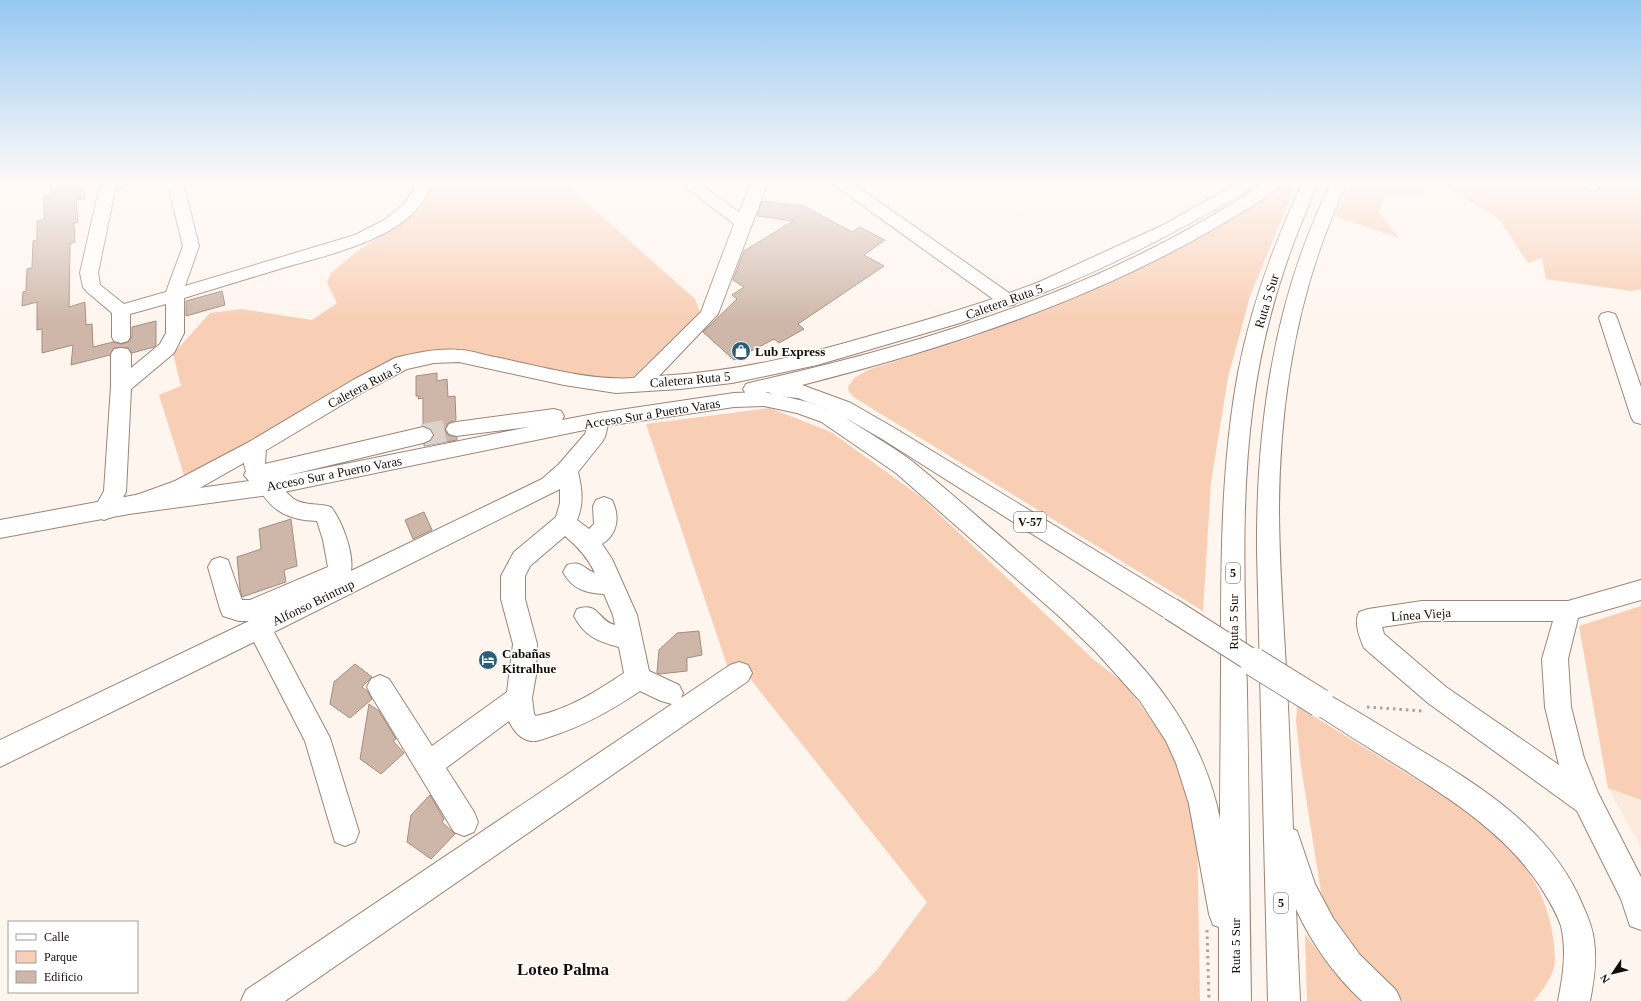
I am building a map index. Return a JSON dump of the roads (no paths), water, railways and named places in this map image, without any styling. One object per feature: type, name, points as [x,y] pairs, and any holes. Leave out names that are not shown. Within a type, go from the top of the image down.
[{"type":"main road","points":[[98,229],[89,273],[92,287],[121,311]]},
{"type":"main road","points":[[121,386],[163,352],[173,339],[176,329],[174,294],[177,280],[191,246],[187,229]]},
{"type":"main road","points":[[121,311],[174,294],[322,252],[371,235],[381,229]]},
{"type":"main road","points":[[640,384],[709,314],[741,229]]},
{"type":"main road","points":[[906,229],[1008,301]]},
{"type":"main road","name":"Caletera Ruta 5","points":[[131,506],[183,487],[256,447],[360,385],[402,363],[434,357],[459,356],[564,378],[616,386],[724,377],[766,370],[817,358],[953,319],[1008,301],[1080,271],[1169,229]]},
{"type":"main road","points":[[753,389],[806,378],[898,352],[999,320],[1092,282],[1160,251],[1201,229]]},
{"type":"main road","name":"Ruta 5 Sur","points":[[1235,988],[1233,563],[1239,438],[1246,388],[1263,310],[1280,255],[1290,229]]},
{"type":"main road","name":"Ruta 5 Sur","points":[[1284,1001],[1268,542],[1270,464],[1279,383],[1294,303],[1319,229]]},
{"type":"main road","points":[[104,511],[115,492],[121,386],[121,311]]},
{"type":"main road","points":[[1608,318],[1641,417]]},
{"type":"main road","name":"Acceso Sur a Puerto Varas","points":[[456,429],[753,389]]},
{"type":"main road","name":"V-57","points":[[753,389],[800,391],[844,408],[889,434],[1171,609],[1468,796],[1495,815],[1535,854],[1553,878],[1567,901],[1574,920],[1580,960],[1574,994]]},
{"type":"main road","name":"Acceso Sur a Puerto Varas","points":[[131,506],[599,420],[734,400],[764,399],[801,407],[830,418]]},
{"type":"main road","points":[[830,418],[904,467],[1106,644],[1149,693],[1175,732],[1189,761],[1200,797],[1210,836],[1235,988]]},
{"type":"main road","name":"V-57","points":[[830,418],[889,434]]},
{"type":"main road","name":"Alfonso Brintrup","points":[[0,754],[550,485],[567,470],[595,437],[599,420]]},
{"type":"main road","name":"Acceso Sur a Puerto Varas","points":[[264,481],[318,459],[423,435]]},
{"type":"main road","points":[[220,567],[232,609],[239,612],[259,607],[336,574],[340,570],[335,543],[327,517],[323,513],[295,511],[281,502],[264,481],[253,462],[256,447]]},
{"type":"main road","points":[[567,470],[572,493],[572,508],[566,523],[522,559],[513,576],[513,599],[525,644],[524,675],[519,698],[522,720],[532,729],[558,722],[611,696],[638,678]]},
{"type":"main road","name":"V-57","points":[[0,529],[131,506]]},
{"type":"main road","points":[[587,541],[600,535],[606,525],[607,518],[604,506]]},
{"type":"main road","points":[[566,523],[587,541],[600,559],[625,615],[638,678]]},
{"type":"main road","points":[[575,572],[588,583],[611,584]]},
{"type":"main road","points":[[1568,611],[1641,590]]},
{"type":"main road","name":"Línea Vieja","points":[[1587,801],[1437,695],[1373,640],[1368,619],[1422,611],[1568,611],[1555,659],[1558,707],[1570,758],[1587,801],[1634,894],[1641,915]]},
{"type":"main road","points":[[586,616],[604,633],[630,639]]},
{"type":"main road","points":[[259,628],[317,738],[345,832]]},
{"type":"main road","points":[[257,1001],[739,673]]},
{"type":"main road","points":[[638,678],[670,693]]},
{"type":"main road","points":[[380,687],[464,822]]},
{"type":"main road","points":[[429,764],[519,698]]},
{"type":"main road","points":[[1278,805],[1299,881],[1324,934],[1357,975],[1385,1001]]},
{"type":"tunnel","points":[[423,435],[456,429]]},
{"type":"place","name":"Lub Express","points":[[741,351]]},
{"type":"place","name":"Cabañas Kitralhue","points":[[488,660]]},
{"type":"district","name":"Loteo Palma","points":[[563,969]]}]
